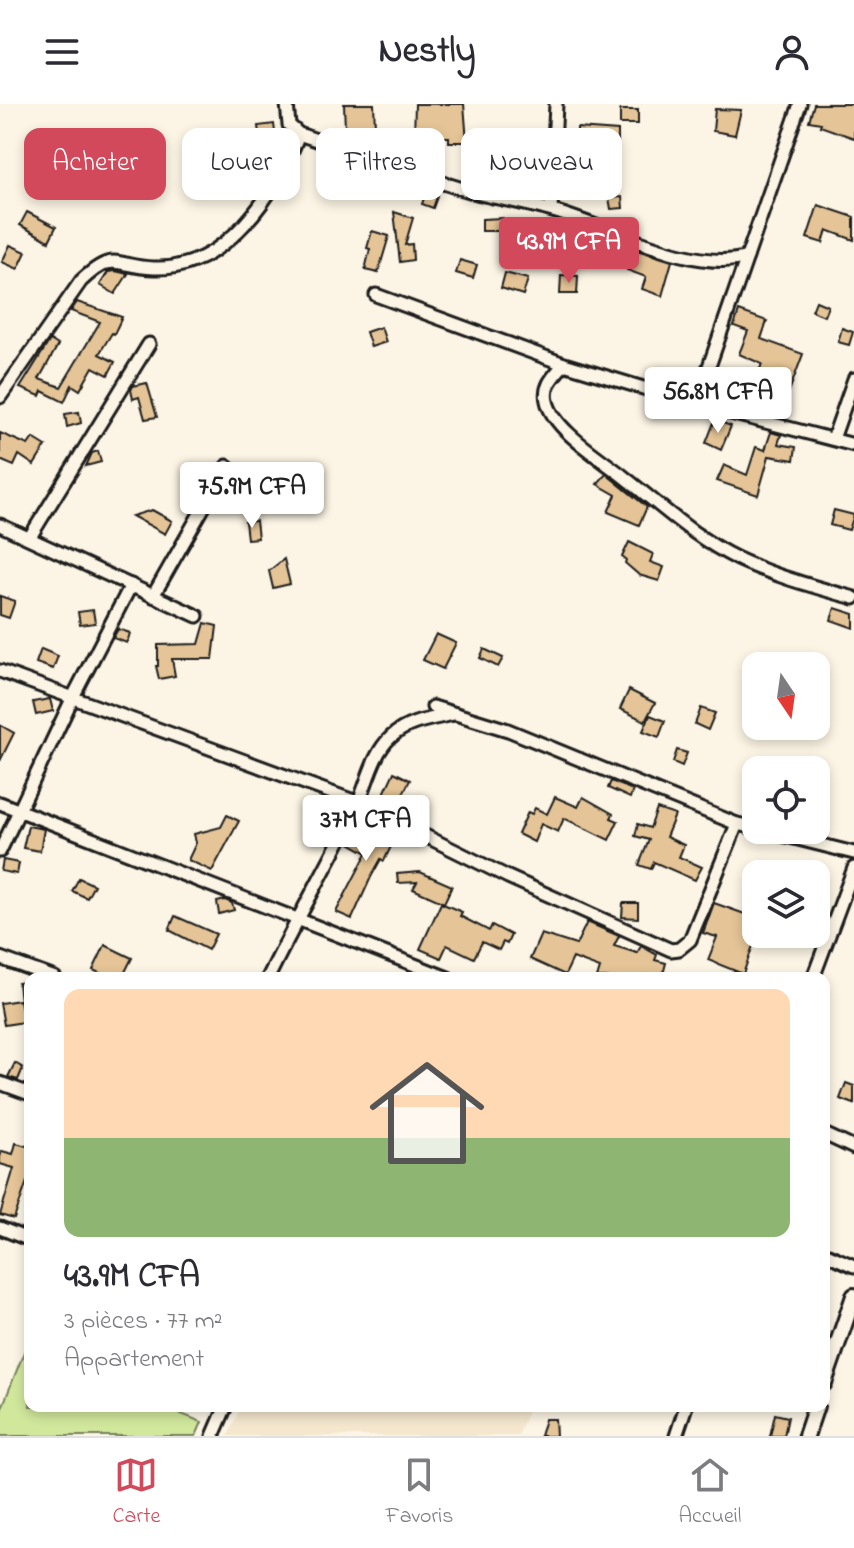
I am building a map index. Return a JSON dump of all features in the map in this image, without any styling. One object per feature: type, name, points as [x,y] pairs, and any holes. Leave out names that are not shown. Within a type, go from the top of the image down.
[{"type":"street","points":[[287,104],[289,125],[292,128]]},
{"type":"street","points":[[551,210],[556,104]]},
{"type":"street","points":[[696,404],[800,104]]},
{"type":"street","points":[[300,134],[415,174],[551,210],[674,252],[720,263],[747,257]]},
{"type":"street","points":[[0,397],[81,281],[103,262],[151,268],[171,267],[204,256],[244,226],[263,200]]},
{"type":"street","points":[[376,295],[564,364],[696,404],[854,445]]},
{"type":"street","points":[[30,537],[149,344]]},
{"type":"street","points":[[564,364],[549,381],[547,404],[553,415],[586,451],[633,484],[669,516],[737,558],[854,598]]},
{"type":"street","points":[[833,439],[854,379]]},
{"type":"street","points":[[153,596],[227,466]]},
{"type":"street","points":[[0,525],[197,616]]},
{"type":"street","points":[[0,851],[73,697],[131,585]]},
{"type":"street","points":[[0,671],[359,803],[508,877],[671,950],[679,949],[690,940],[737,824]]},
{"type":"street","points":[[433,707],[508,730],[742,825]]},
{"type":"street","points":[[271,972],[296,920],[328,866],[359,803],[372,768],[389,738],[417,722],[454,714]]},
{"type":"street","points":[[0,803],[432,972]]},
{"type":"street","points":[[818,844],[854,853]]},
{"type":"street","points":[[815,972],[854,868]]},
{"type":"street","points":[[0,958],[38,972]]},
{"type":"street","points":[[0,1083],[24,1092]]},
{"type":"street","points":[[830,1137],[854,1148]]},
{"type":"street","points":[[0,1228],[24,1238]]},
{"type":"street","points":[[830,1256],[854,1266]]},
{"type":"street","points":[[830,1366],[854,1296]]},
{"type":"street","points":[[213,1436],[223,1412]]},
{"type":"street","points":[[676,1436],[684,1412]]},
{"type":"street","points":[[806,1436],[814,1412]]},
{"type":"shaded area","points":[[238,1412],[528,1412],[518,1436],[228,1436]]},
{"type":"green space","points":[[24,1352],[24,1412],[176,1412],[202,1422],[196,1436],[0,1436],[0,1413]]},
{"type":"building","points":[[344,104],[374,104],[375,128],[345,128]]},
{"type":"building","points":[[415,104],[464,104],[466,128],[461,128],[461,142],[449,142],[449,137],[445,137],[445,128],[414,128]]},
{"type":"building","points":[[814,104],[854,104],[854,138],[809,121]]},
{"type":"building","points":[[715,109],[741,110],[735,135],[713,131]]},
{"type":"building","points":[[620,110],[638,110],[638,124],[620,124]]},
{"type":"building","points":[[274,124],[274,128],[258,128]]},
{"type":"building","points":[[622,197],[623,208],[611,209],[609,200],[622,200]]},
{"type":"building","points":[[423,200],[436,200],[433,208],[422,204]]},
{"type":"building","points":[[818,205],[854,217],[854,240],[827,230],[823,243],[807,238]]},
{"type":"building","points":[[27,212],[56,227],[49,241],[20,225]]},
{"type":"building","points":[[394,212],[413,218],[405,245],[412,244],[413,260],[400,262]]},
{"type":"building","points":[[503,218],[503,231],[482,231],[482,219]]},
{"type":"building","points":[[372,231],[389,236],[378,273],[365,270]]},
{"type":"building","points":[[10,245],[26,252],[18,269],[2,262]]},
{"type":"building","points":[[627,247],[672,261],[662,296],[642,289],[646,277],[627,270],[629,265],[623,261]]},
{"type":"building","points":[[460,260],[477,265],[473,278],[456,273]]},
{"type":"building","points":[[108,272],[128,274],[115,294],[100,285]]},
{"type":"building","points":[[505,273],[528,279],[523,295],[501,288]]},
{"type":"building","points":[[561,275],[578,276],[577,294],[560,294]]},
{"type":"building","points":[[816,301],[828,306],[824,316],[812,311]]},
{"type":"building","points":[[77,302],[122,317],[99,354],[115,362],[108,375],[93,367],[80,390],[72,385],[64,402],[42,391],[40,396],[20,388],[50,340],[58,345],[39,379],[61,387],[100,322],[71,311]]},
{"type":"building","points":[[739,311],[767,321],[761,339],[803,354],[785,402],[777,400],[775,407],[749,396],[762,364],[739,354],[748,331],[734,326]]},
{"type":"building","points":[[381,327],[386,342],[371,347],[366,332]]},
{"type":"building","points":[[842,328],[853,332],[849,345],[838,342]]},
{"type":"building","points":[[147,383],[157,417],[145,419],[139,397],[133,399],[131,390],[133,386]]},
{"type":"building","points":[[79,412],[81,423],[67,427],[65,414]]},
{"type":"building","points":[[715,420],[731,426],[721,450],[706,443]]},
{"type":"building","points":[[771,432],[781,435],[778,444],[796,447],[794,460],[769,456],[758,495],[717,481],[724,465],[747,475],[756,447],[765,450]]},
{"type":"building","points":[[0,433],[28,445],[33,438],[46,446],[34,465],[19,455],[14,466],[0,460]]},
{"type":"building","points":[[98,451],[101,462],[86,466],[92,453]]},
{"type":"building","points":[[606,474],[647,507],[639,525],[608,512],[616,495],[597,484]]},
{"type":"building","points":[[253,481],[270,487],[265,501],[248,495]]},
{"type":"building","points":[[152,510],[172,521],[165,534],[132,516]]},
{"type":"building","points":[[834,510],[854,515],[849,530],[830,525]]},
{"type":"building","points":[[256,521],[258,538],[247,539],[245,522]]},
{"type":"building","points":[[629,542],[653,554],[650,562],[664,567],[659,581],[639,575],[625,563],[622,557]]},
{"type":"building","points":[[284,559],[290,584],[273,588],[269,571]]},
{"type":"building","points":[[0,596],[15,601],[9,618],[0,615]]},
{"type":"building","points":[[835,608],[854,614],[854,628],[831,620]]},
{"type":"building","points":[[93,610],[95,623],[80,625],[78,612]]},
{"type":"building","points":[[205,623],[217,626],[213,659],[172,659],[175,676],[159,679],[156,666],[158,645],[199,644]]},
{"type":"building","points":[[118,629],[130,633],[127,643],[113,638]]},
{"type":"building","points":[[436,634],[456,643],[443,669],[423,660]]},
{"type":"building","points":[[41,649],[58,656],[53,669],[36,663]]},
{"type":"building","points":[[484,649],[503,658],[498,667],[480,658]]},
{"type":"building","points":[[629,690],[655,703],[645,721],[620,709]]},
{"type":"building","points":[[50,699],[53,711],[36,715],[33,702]]},
{"type":"building","points":[[701,708],[715,713],[708,730],[695,724]]},
{"type":"building","points":[[650,715],[665,721],[659,737],[643,731]]},
{"type":"building","points":[[0,725],[14,733],[0,761]]},
{"type":"building","points":[[677,750],[687,753],[682,766],[673,762]]},
{"type":"building","points":[[394,772],[410,780],[397,805],[382,798]]},
{"type":"building","points":[[611,781],[633,790],[630,798],[608,788]]},
{"type":"building","points":[[555,797],[578,807],[583,797],[613,814],[611,818],[618,821],[609,840],[564,818],[558,832],[541,824],[534,842],[518,834],[528,812],[532,814],[535,808],[547,814]]},
{"type":"building","points":[[657,809],[675,815],[666,837],[684,845],[679,857],[702,867],[695,880],[654,862],[651,869],[639,865],[649,840],[635,836],[638,824],[650,828]]},
{"type":"building","points":[[227,815],[239,821],[212,871],[188,860],[196,843],[194,834],[221,827]]},
{"type":"building","points":[[358,823],[376,834],[381,823],[398,832],[384,861],[381,859],[371,877],[352,919],[336,912],[367,853],[348,842]]},
{"type":"building","points":[[28,826],[44,829],[40,851],[23,848]]},
{"type":"building","points":[[3,860],[19,863],[17,874],[1,871]]},
{"type":"building","points":[[420,872],[452,886],[444,903],[413,889],[417,882],[398,883],[397,874]]},
{"type":"building","points":[[79,878],[94,885],[87,898],[72,891]]},
{"type":"building","points":[[225,900],[232,903],[234,910],[219,914],[217,902]]},
{"type":"building","points":[[441,903],[462,912],[460,916],[489,931],[492,925],[511,935],[507,944],[503,942],[499,950],[482,942],[474,958],[447,945],[441,958],[420,949]]},
{"type":"building","points":[[623,903],[638,903],[638,918],[622,917]]},
{"type":"building","points":[[714,903],[742,913],[742,948],[752,948],[744,972],[708,960],[717,937],[703,933]]},
{"type":"building","points":[[175,916],[216,934],[208,950],[169,930]]},
{"type":"building","points":[[587,922],[619,936],[614,946],[637,953],[641,946],[657,955],[655,960],[666,963],[664,972],[599,972],[600,968],[573,958],[566,972],[558,972],[530,959],[541,934],[576,945]]},
{"type":"building","points":[[105,945],[132,958],[125,972],[93,970]]},
{"type":"building","points":[[24,982],[24,1001],[20,1001],[18,983]]},
{"type":"building","points":[[20,1000],[24,1022],[4,1025],[0,1003]]},
{"type":"building","points":[[15,1063],[23,1068],[18,1080],[8,1077]]},
{"type":"building","points":[[846,1083],[854,1086],[854,1104],[840,1099]]},
{"type":"building","points":[[16,1143],[24,1145],[24,1190],[14,1219],[0,1215],[14,1168],[0,1164],[0,1157],[2,1151],[13,1154]]},
{"type":"building","points":[[775,1414],[788,1417],[784,1436],[770,1436]]},
{"type":"building","points":[[545,1419],[555,1419],[556,1436],[540,1436]]}]
